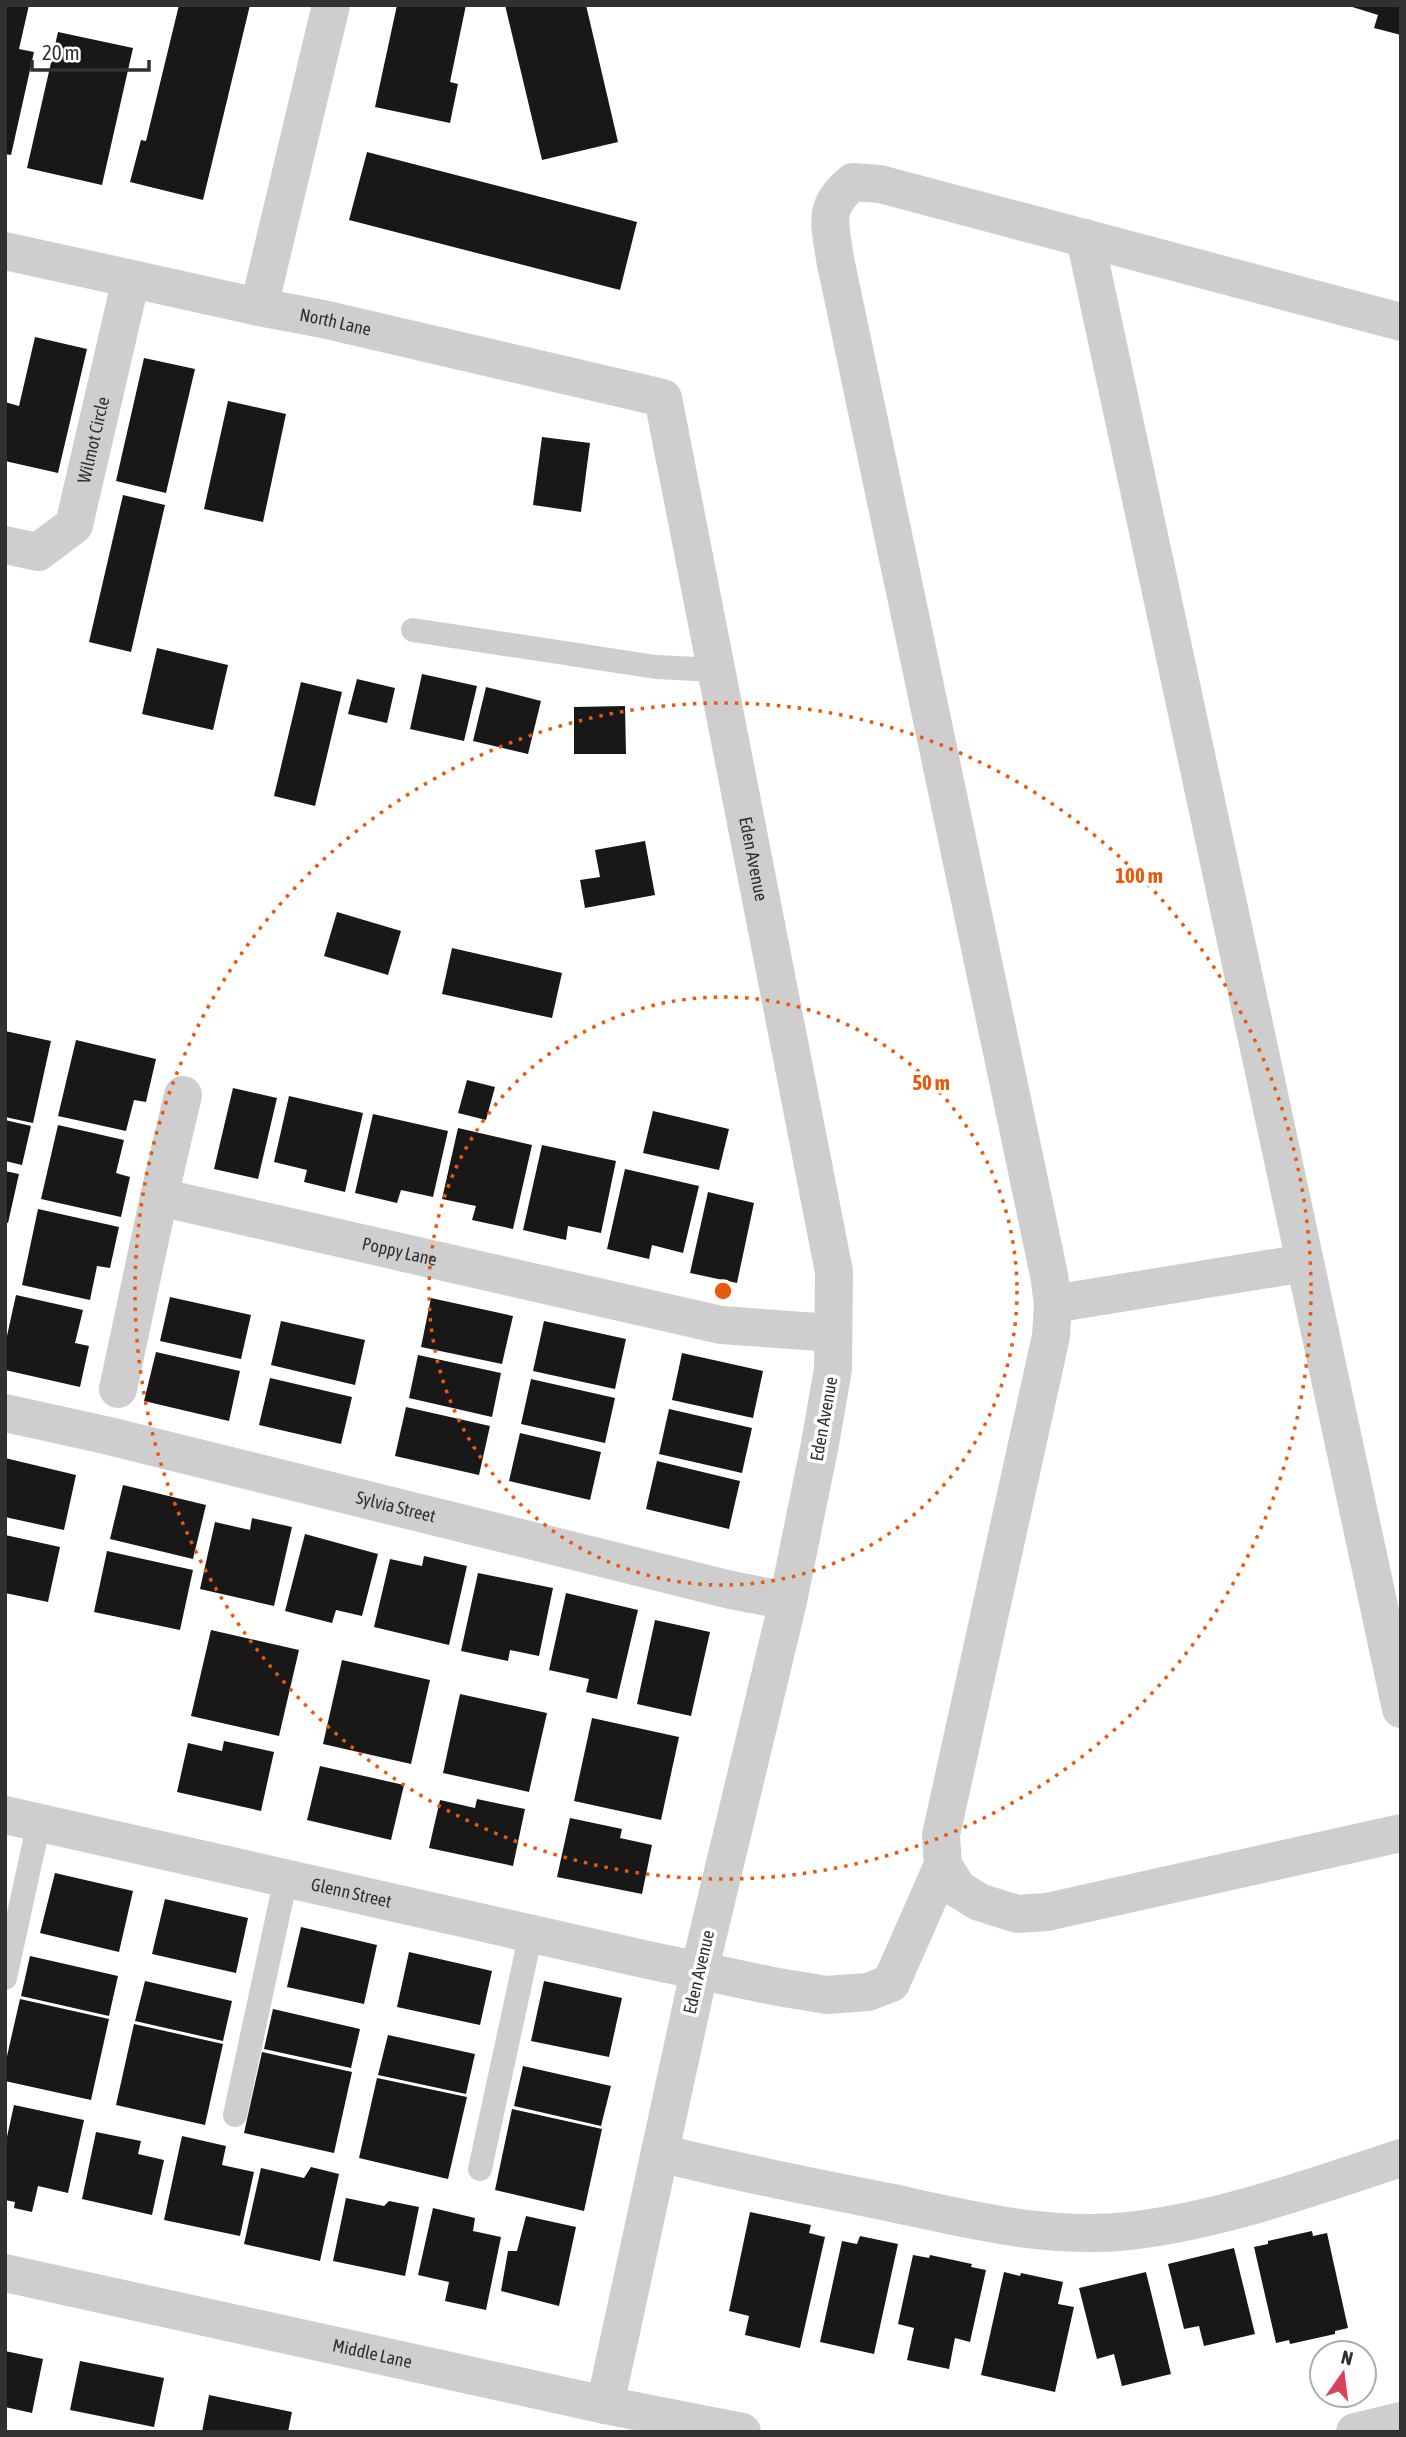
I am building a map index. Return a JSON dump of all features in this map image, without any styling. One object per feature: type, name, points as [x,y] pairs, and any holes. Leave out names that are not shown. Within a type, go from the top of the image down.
[{"type":"street","points":[[259,307],[331,5]]},
{"type":"street","points":[[1401,322],[880,184],[853,181],[841,192],[829,215],[838,272],[1011,1084],[1053,1304],[1051,1336],[942,1835],[943,1864],[958,1889],[979,1902],[1017,1914],[1046,1913],[1401,1833]]},
{"type":"street","points":[[1084,239],[1401,1709]]},
{"type":"street","name":"North Lane","points":[[5,251],[323,319],[663,398]]},
{"type":"street","name":"Wilmot Circle","points":[[5,545],[38,552],[74,525],[131,279]]},
{"type":"street","name":"Eden Avenue","points":[[602,2418],[699,1972],[788,1601],[833,1368],[834,1272],[663,398]]},
{"type":"street","points":[[118,1390],[183,1095]]},
{"type":"street","name":"Poppy Lane","points":[[159,1197],[721,1325],[834,1333]]},
{"type":"street","points":[[1053,1304],[1305,1263]]},
{"type":"street","name":"Sylvia Street","points":[[5,1413],[105,1435],[731,1590],[788,1601]]},
{"type":"street","name":"Glenn Street","points":[[22,1818],[699,1972],[827,1995],[868,1992],[891,1983],[943,1864]]},
{"type":"street","points":[[660,2153],[999,2225],[1072,2232],[1127,2231],[1192,2221],[1255,2206],[1401,2158]]},
{"type":"street","name":"Middle Lane","points":[[5,2273],[602,2418],[741,2432]]},
{"type":"street","points":[[1355,2432],[1401,2421]]},
{"type":"lane","points":[[414,630],[656,667],[716,670]]},
{"type":"lane","points":[[5,1978],[22,1818]]},
{"type":"lane","points":[[235,2115],[286,1878]]},
{"type":"lane","points":[[480,2169],[531,1933]]},
{"type":"building","points":[[5,5],[29,5],[19,49],[34,52],[11,155],[5,154]]},
{"type":"building","points":[[179,5],[250,5],[203,200],[130,182],[141,140],[146,141]]},
{"type":"building","points":[[397,5],[466,5],[450,82],[458,84],[450,123],[375,107]]},
{"type":"building","points":[[505,5],[586,5],[618,142],[542,160]]},
{"type":"building","points":[[1346,5],[1401,5],[1401,35],[1374,28],[1378,15]]},
{"type":"building","points":[[58,32],[133,48],[102,185],[27,168]]},
{"type":"building","points":[[367,152],[637,222],[620,290],[349,220]]},
{"type":"building","points":[[35,337],[87,349],[58,473],[5,461],[5,402],[19,406]]},
{"type":"building","points":[[144,358],[195,369],[166,493],[116,481]]},
{"type":"building","points":[[228,401],[286,414],[263,522],[204,509]]},
{"type":"building","points":[[542,437],[590,443],[581,512],[533,505]]},
{"type":"building","points":[[123,495],[165,505],[131,652],[89,642]]},
{"type":"building","points":[[157,648],[228,665],[213,730],[142,714]]},
{"type":"building","points":[[422,674],[477,686],[464,741],[410,729]]},
{"type":"building","points":[[357,679],[395,688],[387,723],[348,714]]},
{"type":"building","points":[[301,682],[342,692],[315,806],[274,796]]},
{"type":"building","points":[[486,687],[541,701],[528,754],[473,741]]},
{"type":"building","points":[[625,706],[626,754],[574,754],[574,707]]},
{"type":"building","points":[[645,841],[655,895],[585,908],[580,880],[600,877],[595,850]]},
{"type":"building","points":[[337,912],[401,931],[388,975],[324,956]]},
{"type":"building","points":[[452,948],[562,973],[552,1018],[442,994]]},
{"type":"building","points":[[5,1031],[51,1041],[33,1123],[5,1117]]},
{"type":"building","points":[[76,1040],[156,1059],[146,1102],[134,1100],[126,1131],[58,1116]]},
{"type":"building","points":[[467,1080],[495,1087],[486,1120],[458,1113]]},
{"type":"building","points":[[233,1088],[277,1098],[258,1179],[214,1169]]},
{"type":"building","points":[[289,1096],[363,1113],[345,1192],[304,1182],[307,1170],[274,1162]]},
{"type":"building","points":[[653,1111],[729,1129],[719,1170],[643,1153]]},
{"type":"building","points":[[373,1114],[448,1131],[433,1197],[401,1190],[397,1203],[355,1193]]},
{"type":"building","points":[[5,1120],[31,1126],[22,1165],[5,1161]]},
{"type":"building","points":[[58,1125],[124,1140],[116,1173],[130,1177],[121,1217],[41,1199]]},
{"type":"building","points":[[458,1128],[532,1145],[513,1229],[472,1220],[476,1206],[442,1199]]},
{"type":"building","points":[[542,1145],[616,1161],[601,1233],[568,1226],[566,1240],[523,1230]]},
{"type":"building","points":[[625,1169],[699,1186],[683,1253],[652,1245],[649,1259],[607,1249]]},
{"type":"building","points":[[5,1171],[19,1174],[8,1223],[5,1222]]},
{"type":"building","points":[[708,1192],[754,1203],[737,1283],[690,1273]]},
{"type":"building","points":[[38,1209],[119,1227],[110,1268],[97,1266],[90,1300],[22,1285]]},
{"type":"building","points":[[16,1295],[83,1310],[75,1343],[89,1346],[80,1387],[5,1370],[5,1345]]},
{"type":"building","points":[[170,1297],[251,1315],[241,1359],[160,1341]]},
{"type":"building","points":[[431,1298],[513,1316],[502,1364],[421,1347]]},
{"type":"building","points":[[281,1321],[365,1340],[355,1385],[271,1365]]},
{"type":"building","points":[[544,1321],[626,1339],[615,1389],[533,1371]]},
{"type":"building","points":[[156,1352],[240,1371],[229,1421],[144,1401]]},
{"type":"building","points":[[682,1353],[763,1371],[753,1418],[672,1400]]},
{"type":"building","points":[[418,1355],[501,1373],[492,1417],[409,1398]]},
{"type":"building","points":[[270,1378],[352,1397],[341,1444],[259,1425]]},
{"type":"building","points":[[531,1379],[615,1398],[605,1443],[521,1424]]},
{"type":"building","points":[[406,1407],[490,1426],[479,1475],[395,1456]]},
{"type":"building","points":[[669,1409],[752,1428],[742,1473],[659,1454]]},
{"type":"building","points":[[520,1433],[601,1452],[590,1500],[509,1481]]},
{"type":"building","points":[[5,1458],[76,1475],[64,1530],[5,1517]]},
{"type":"building","points":[[657,1461],[740,1481],[729,1529],[646,1509]]},
{"type":"building","points":[[123,1485],[206,1505],[193,1559],[110,1539]]},
{"type":"building","points":[[252,1518],[292,1527],[274,1606],[200,1589],[215,1522],[250,1530]]},
{"type":"building","points":[[305,1534],[378,1554],[362,1616],[336,1610],[332,1623],[285,1611]]},
{"type":"building","points":[[5,1535],[60,1547],[48,1602],[5,1593]]},
{"type":"building","points":[[107,1551],[193,1570],[180,1630],[94,1612]]},
{"type":"building","points":[[424,1556],[467,1566],[449,1645],[374,1627],[390,1559],[422,1566]]},
{"type":"building","points":[[478,1573],[553,1588],[539,1656],[510,1650],[508,1661],[461,1651]]},
{"type":"building","points":[[566,1593],[638,1610],[617,1699],[586,1692],[589,1679],[549,1670]]},
{"type":"building","points":[[655,1620],[710,1632],[691,1716],[637,1704]]},
{"type":"building","points":[[211,1630],[299,1650],[279,1736],[191,1716]]},
{"type":"building","points":[[342,1660],[430,1680],[411,1764],[323,1744]]},
{"type":"building","points":[[460,1694],[547,1713],[529,1792],[443,1773]]},
{"type":"building","points":[[592,1718],[679,1737],[661,1820],[574,1801]]},
{"type":"building","points":[[224,1741],[274,1752],[261,1811],[177,1792],[188,1743],[222,1751]]},
{"type":"building","points":[[320,1766],[404,1785],[391,1840],[307,1820]]},
{"type":"building","points":[[477,1799],[525,1809],[513,1866],[429,1848],[440,1800],[475,1808]]},
{"type":"building","points":[[570,1818],[622,1829],[620,1838],[652,1845],[642,1894],[557,1877]]},
{"type":"building","points":[[55,1873],[133,1891],[119,1952],[40,1933]]},
{"type":"building","points":[[165,1899],[248,1918],[236,1973],[152,1954]]},
{"type":"building","points":[[301,1927],[377,1945],[364,2004],[287,1987]]},
{"type":"building","points":[[409,1952],[492,1971],[480,2025],[397,2007]]},
{"type":"building","points":[[30,1956],[118,1976],[109,2016],[21,1996]]},
{"type":"building","points":[[145,1981],[232,2001],[223,2041],[135,2021]]},
{"type":"building","points":[[544,1981],[622,1998],[609,2057],[531,2041]]},
{"type":"building","points":[[20,1999],[109,2019],[91,2100],[5,2081],[5,2065]]},
{"type":"building","points":[[273,2009],[360,2029],[351,2068],[264,2049]]},
{"type":"building","points":[[134,2024],[223,2044],[205,2125],[116,2105]]},
{"type":"building","points":[[388,2035],[475,2054],[466,2094],[378,2075]]},
{"type":"building","points":[[262,2052],[352,2072],[334,2153],[244,2133]]},
{"type":"building","points":[[523,2066],[611,2086],[601,2126],[514,2106]]},
{"type":"building","points":[[377,2078],[467,2097],[448,2179],[359,2158]]},
{"type":"building","points":[[14,2105],[84,2120],[68,2193],[38,2186],[32,2212],[14,2208],[15,2202],[5,2200],[5,2146]]},
{"type":"building","points":[[512,2109],[602,2129],[584,2211],[495,2190]]},
{"type":"building","points":[[96,2132],[141,2141],[138,2154],[164,2160],[152,2215],[82,2199]]},
{"type":"building","points":[[182,2136],[226,2146],[222,2165],[254,2172],[240,2236],[164,2220]]},
{"type":"building","points":[[311,2167],[339,2174],[320,2261],[244,2244],[261,2168],[304,2178]]},
{"type":"building","points":[[346,2198],[384,2206],[389,2201],[419,2207],[405,2276],[333,2261]]},
{"type":"building","points":[[433,2208],[475,2218],[473,2231],[501,2237],[486,2310],[445,2301],[449,2282],[418,2275]]},
{"type":"building","points":[[750,2212],[811,2225],[809,2233],[825,2237],[800,2348],[745,2335],[749,2316],[729,2311]]},
{"type":"building","points":[[526,2216],[576,2227],[559,2306],[501,2291],[508,2251],[517,2251]]},
{"type":"building","points":[[1312,2231],[1313,2236],[1327,2233],[1348,2328],[1335,2331],[1335,2334],[1290,2344],[1289,2340],[1276,2343],[1254,2247],[1268,2244],[1268,2241]]},
{"type":"building","points":[[860,2236],[898,2244],[874,2354],[820,2342],[842,2241],[857,2244]]},
{"type":"building","points":[[1234,2248],[1255,2334],[1204,2346],[1199,2326],[1184,2329],[1168,2264]]},
{"type":"building","points":[[913,2255],[929,2258],[930,2255],[972,2264],[971,2267],[986,2270],[970,2342],[955,2338],[949,2369],[907,2360],[914,2328],[898,2324]]},
{"type":"building","points":[[1004,2272],[1063,2282],[1058,2304],[1074,2307],[1055,2392],[981,2375]]},
{"type":"building","points":[[1146,2272],[1171,2374],[1122,2386],[1114,2354],[1097,2359],[1079,2288]]},
{"type":"building","points":[[5,2351],[43,2359],[32,2413],[5,2407]]},
{"type":"building","points":[[80,2361],[164,2378],[154,2427],[70,2410]]},
{"type":"building","points":[[209,2395],[292,2412],[288,2432],[202,2432]]}]
